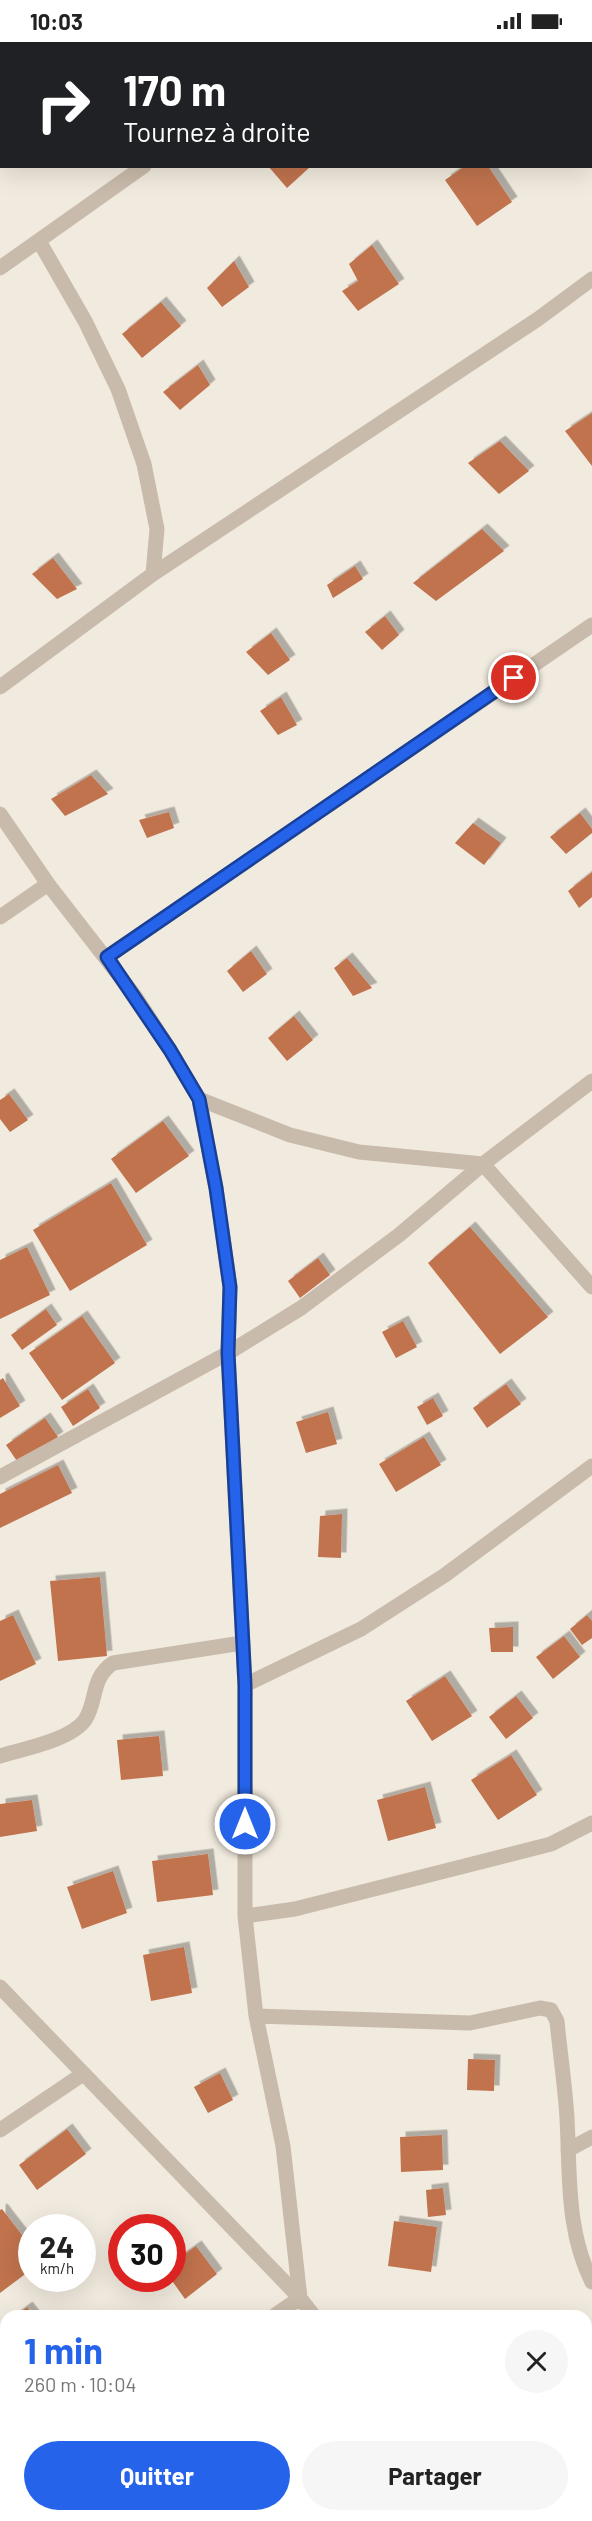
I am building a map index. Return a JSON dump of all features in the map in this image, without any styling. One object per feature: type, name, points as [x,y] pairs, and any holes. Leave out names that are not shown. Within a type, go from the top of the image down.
[{"type":"street","points":[[0,268],[141,168]]},
{"type":"street","points":[[39,240],[85,321],[118,389],[144,464],[157,529],[153,574]]},
{"type":"street","points":[[0,687],[153,574],[538,319],[592,279]]},
{"type":"street","points":[[107,957],[592,625]]},
{"type":"street","points":[[0,813],[48,884],[107,957],[170,1050],[199,1099],[216,1188],[230,1287],[228,1353],[245,1685],[245,1916],[256,2016],[283,2146],[300,2298]]},
{"type":"street","points":[[0,917],[48,884]]},
{"type":"street","points":[[0,1477],[228,1353],[301,1308],[399,1235],[483,1164],[592,1081]]},
{"type":"street","points":[[199,1099],[290,1135],[359,1152],[483,1164],[592,1287]]},
{"type":"street","points":[[245,1685],[361,1629],[445,1575],[592,1466]]},
{"type":"street","points":[[0,1756],[66,1735],[77,1728],[86,1718],[99,1676],[113,1663],[242,1643]]},
{"type":"street","points":[[245,1916],[295,1910],[551,1844],[592,1823]]},
{"type":"street","points":[[0,1987],[309,2310]]},
{"type":"street","points":[[256,2016],[470,2023],[540,2008],[551,2010],[557,2020],[567,2117],[570,2200],[577,2238],[592,2282]]},
{"type":"street","points":[[0,2130],[83,2074]]},
{"type":"street","points":[[568,2150],[592,2136]]},
{"type":"street","points":[[283,2310],[300,2298]]},
{"type":"building","points":[[270,168],[309,168],[287,188]]},
{"type":"building","points":[[462,168],[489,168],[512,202],[477,226],[445,180]]},
{"type":"building","points":[[372,245],[399,284],[358,311],[342,291],[358,281],[349,264]]},
{"type":"building","points":[[234,261],[249,287],[222,307],[207,288]]},
{"type":"building","points":[[161,302],[181,326],[142,358],[122,334]]},
{"type":"building","points":[[198,365],[210,385],[180,410],[163,392]]},
{"type":"building","points":[[592,413],[592,466],[565,431]]},
{"type":"building","points":[[500,441],[529,471],[499,494],[468,463]]},
{"type":"building","points":[[482,529],[504,551],[436,601],[413,583]]},
{"type":"building","points":[[53,558],[77,589],[57,599],[32,574]]},
{"type":"building","points":[[355,566],[363,579],[333,598],[327,585]]},
{"type":"building","points":[[385,616],[399,635],[382,650],[365,632]]},
{"type":"building","points":[[271,633],[290,660],[268,675],[246,652]]},
{"type":"building","points":[[281,697],[297,725],[278,735],[260,711]]},
{"type":"building","points":[[91,775],[108,794],[65,816],[51,799]]},
{"type":"building","points":[[169,812],[174,828],[147,838],[139,820]]},
{"type":"building","points":[[580,813],[592,829],[592,833],[566,854],[550,837]]},
{"type":"building","points":[[473,823],[501,843],[484,865],[455,843]]},
{"type":"building","points":[[592,872],[592,897],[579,908],[568,891]]},
{"type":"building","points":[[251,951],[267,974],[243,992],[227,971]]},
{"type":"building","points":[[347,958],[372,988],[353,996],[334,968]]},
{"type":"building","points":[[294,1016],[313,1040],[287,1061],[268,1038]]},
{"type":"building","points":[[9,1094],[28,1120],[10,1132],[0,1119],[0,1100]]},
{"type":"building","points":[[163,1121],[189,1156],[136,1193],[111,1159]]},
{"type":"building","points":[[111,1183],[147,1245],[70,1291],[33,1230]]},
{"type":"building","points":[[470,1227],[548,1317],[500,1354],[428,1263]]},
{"type":"building","points":[[27,1247],[50,1295],[0,1319],[0,1260]]},
{"type":"building","points":[[318,1258],[330,1275],[300,1298],[288,1281]]},
{"type":"building","points":[[46,1309],[57,1325],[22,1350],[11,1335]]},
{"type":"building","points":[[82,1316],[115,1363],[62,1400],[29,1353]]},
{"type":"building","points":[[403,1321],[417,1347],[396,1358],[382,1332]]},
{"type":"building","points":[[3,1378],[20,1406],[0,1418],[0,1380]]},
{"type":"building","points":[[506,1384],[521,1404],[487,1428],[473,1408]]},
{"type":"building","points":[[88,1389],[100,1408],[73,1426],[61,1407]]},
{"type":"building","points":[[433,1398],[443,1416],[427,1425],[417,1407]]},
{"type":"building","points":[[328,1412],[337,1444],[306,1453],[296,1422]]},
{"type":"building","points":[[45,1418],[58,1437],[19,1464],[6,1445]]},
{"type":"building","points":[[424,1437],[441,1465],[396,1492],[379,1464]]},
{"type":"building","points":[[58,1465],[72,1493],[0,1528],[0,1494]]},
{"type":"building","points":[[342,1514],[341,1558],[318,1557],[320,1516]]},
{"type":"building","points":[[100,1577],[107,1656],[58,1661],[50,1581]]},
{"type":"building","points":[[13,1615],[36,1664],[0,1681],[0,1621]]},
{"type":"building","points":[[587,1615],[592,1621],[592,1638],[582,1645],[570,1629]]},
{"type":"building","points":[[513,1627],[513,1652],[491,1652],[489,1628]]},
{"type":"building","points":[[564,1636],[580,1657],[553,1679],[536,1657]]},
{"type":"building","points":[[445,1676],[472,1716],[432,1741],[406,1701]]},
{"type":"building","points":[[516,1696],[533,1718],[506,1739],[489,1717]]},
{"type":"building","points":[[159,1736],[163,1776],[121,1780],[117,1740]]},
{"type":"building","points":[[511,1755],[537,1795],[498,1820],[471,1780]]},
{"type":"building","points":[[425,1787],[436,1828],[388,1841],[377,1800]]},
{"type":"building","points":[[32,1800],[37,1831],[0,1837],[0,1804]]},
{"type":"building","points":[[208,1854],[213,1895],[157,1902],[152,1861]]},
{"type":"building","points":[[113,1871],[127,1913],[82,1929],[67,1887]]},
{"type":"building","points":[[184,1947],[192,1993],[151,2001],[143,1955]]},
{"type":"building","points":[[468,2059],[495,2060],[494,2091],[467,2090]]},
{"type":"building","points":[[220,2073],[233,2100],[208,2113],[194,2087]]},
{"type":"building","points":[[67,2129],[86,2154],[37,2190],[19,2165]]},
{"type":"building","points":[[442,2135],[443,2170],[401,2172],[400,2137]]},
{"type":"building","points":[[443,2188],[446,2215],[428,2217],[426,2190]]},
{"type":"building","points":[[2,2209],[18,2230],[18,2280],[0,2293],[0,2210]]},
{"type":"building","points":[[394,2221],[437,2227],[431,2272],[388,2266]]},
{"type":"building","points":[[196,2246],[217,2274],[185,2299],[180,2292],[186,2292],[186,2253]]},
{"type":"route","points":[[245,1824],[245,1685],[228,1353],[230,1287],[216,1188],[199,1099],[170,1050],[107,957],[514,678]]}]
